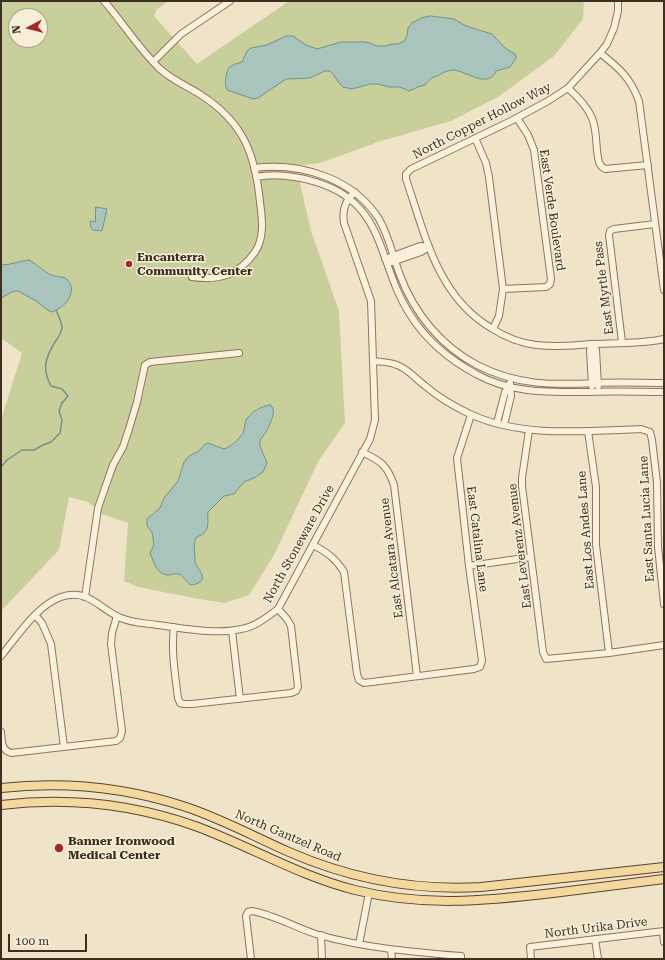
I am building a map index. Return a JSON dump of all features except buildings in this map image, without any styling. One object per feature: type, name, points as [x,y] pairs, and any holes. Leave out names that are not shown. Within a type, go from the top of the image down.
[{"type":"main road","name":"North Gantzel Road","points":[[1,788],[43,785],[77,786],[116,790],[155,798],[207,815],[287,852],[344,873],[379,881],[417,886],[457,888],[481,887],[664,867]]},
{"type":"main road","points":[[1,805],[38,802],[71,802],[105,804],[142,810],[182,821],[204,829],[308,875],[340,886],[369,893],[418,900],[471,901],[509,898],[664,879]]},
{"type":"street","points":[[104,1],[153,62],[172,78],[201,95],[224,112],[234,123],[250,152],[256,177],[262,218],[262,234],[259,246],[251,258],[239,269],[221,277],[206,279],[192,277]]},
{"type":"street","points":[[153,62],[181,34],[230,1]]},
{"type":"street","name":"North Copper Hollow Way","points":[[429,247],[406,179],[406,174],[411,169],[517,118],[568,88],[607,44],[614,28],[618,11],[618,1]]},
{"type":"street","points":[[600,53],[619,68],[634,88],[639,101],[664,290]]},
{"type":"street","points":[[568,88],[588,110],[592,119],[596,133],[599,162],[601,167],[611,169],[648,165]]},
{"type":"street","name":"East Verde Boulevard","points":[[503,289],[546,287],[550,284],[551,279],[534,150],[528,135],[517,118]]},
{"type":"street","points":[[475,138],[486,163],[489,177],[503,289],[499,316],[493,329]]},
{"type":"street","points":[[254,168],[277,166],[304,170],[336,180],[361,197],[379,220],[406,290],[414,306],[442,340],[452,349],[476,364],[511,379],[543,384],[664,383]]},
{"type":"street","points":[[256,177],[277,174],[301,178],[324,184],[349,197],[362,209],[370,222],[377,236],[400,298],[411,317],[424,334],[440,349],[477,375],[509,386],[550,393],[664,392]]},
{"type":"street","name":"North Stoneware Drive","points":[[1,656],[35,615],[48,603],[60,597],[72,595],[85,597],[98,602],[117,616],[132,621],[216,631],[243,629],[264,619],[278,609],[370,439],[375,420],[371,301],[344,223],[343,214],[344,207],[349,197],[354,192]]},
{"type":"street","name":"East Myrtle Pass","points":[[622,342],[609,236],[610,231],[614,228],[655,224]]},
{"type":"street","points":[[386,261],[422,252],[429,247],[443,279],[459,303],[480,322],[503,336],[535,345],[551,346],[664,339]]},
{"type":"street","points":[[593,344],[596,350],[595,392]]},
{"type":"street","points":[[85,597],[98,508],[113,465],[123,446],[129,429],[137,402],[144,365],[150,362],[239,353]]},
{"type":"street","points":[[373,361],[396,364],[408,371],[446,402],[471,415],[504,425],[530,430],[588,431]]},
{"type":"street","points":[[497,423],[505,392],[511,379]]},
{"type":"street","points":[[504,425],[511,396],[509,386]]},
{"type":"street","name":"East Catalina Lane","points":[[417,676],[474,669],[480,667],[482,661],[469,566],[457,458],[471,415]]},
{"type":"street","name":"East Santa Lucia Lane","points":[[588,431],[641,429],[650,432],[657,482],[658,547],[664,604]]},
{"type":"street","name":"East Leverenz Avenue","points":[[530,430],[522,478],[543,652],[546,659],[609,653]]},
{"type":"street","name":"East Los Andes Lane","points":[[588,431],[596,487],[596,545],[609,653]]},
{"type":"street","name":"East Alcatara Avenue","points":[[362,452],[378,460],[384,465],[394,485],[417,676]]},
{"type":"street","points":[[313,545],[333,557],[344,572],[359,680],[364,683],[417,676]]},
{"type":"street","points":[[469,566],[532,557]]},
{"type":"street","points":[[174,627],[172,649],[178,698],[180,703],[192,704],[291,693],[296,691],[298,687],[291,626],[278,609]]},
{"type":"street","points":[[35,615],[42,622],[51,644],[64,748]]},
{"type":"street","points":[[1,732],[3,747],[6,752],[11,753],[116,741],[120,738],[122,731],[111,644],[112,633],[117,616]]},
{"type":"street","points":[[232,631],[240,699]]},
{"type":"street","points":[[609,653],[664,645]]},
{"type":"street","points":[[359,944],[369,893]]},
{"type":"street","points":[[252,959],[246,916],[248,912],[252,911],[321,935],[359,944],[391,950],[461,957]]},
{"type":"street","points":[[663,931],[664,942]]},
{"type":"street","name":"North Urika Drive","points":[[531,959],[530,947],[663,931]]},
{"type":"street","points":[[321,935],[322,959]]},
{"type":"street","points":[[596,939],[598,959]]},
{"type":"street","points":[[391,950],[392,959]]},
{"type":"green space","points":[[1,1],[169,1],[157,9],[154,16],[197,64],[289,1],[584,1],[583,19],[554,56],[498,97],[451,121],[381,141],[320,163],[296,166],[311,231],[339,311],[345,423],[319,460],[274,555],[249,595],[225,603],[138,587],[124,581],[128,523],[102,514],[88,502],[69,497],[59,550],[1,611],[1,420],[22,353],[1,338]]},
{"type":"water","points":[[431,16],[454,19],[466,26],[492,34],[505,48],[515,54],[516,58],[510,67],[496,71],[493,76],[488,79],[477,78],[452,70],[429,80],[425,85],[409,91],[400,87],[389,87],[378,84],[370,84],[352,89],[343,87],[330,71],[325,71],[310,78],[286,79],[258,98],[253,99],[227,90],[226,88],[225,84],[229,68],[242,62],[247,51],[251,48],[267,45],[286,36],[293,36],[306,45],[317,49],[341,42],[364,42],[376,46],[398,44],[404,41],[407,36],[408,28],[412,23],[421,18]]},
{"type":"water","points":[[96,207],[107,209],[102,231],[93,230],[91,228],[90,221],[95,222]]},
{"type":"water","points":[[29,260],[49,274],[65,278],[70,282],[70,297],[67,302],[53,312],[49,311],[36,301],[18,291],[12,292],[1,298],[1,265]]},
{"type":"water","points":[[270,405],[273,410],[273,417],[260,441],[261,449],[267,463],[263,472],[244,482],[234,494],[224,496],[208,512],[207,529],[195,540],[195,563],[202,575],[201,581],[191,585],[181,575],[161,573],[156,567],[150,553],[154,545],[152,532],[147,526],[147,519],[160,508],[164,498],[178,481],[184,462],[189,456],[199,451],[208,443],[224,449],[229,446],[243,433],[246,420],[253,412]]},
{"type":"waterway","points":[[1,467],[7,460],[22,450],[34,450],[51,442],[60,433],[62,420],[59,411],[62,403],[68,396],[62,389],[51,386],[46,374],[47,358],[62,328],[61,321],[56,310]]},
{"type":"place","name":"Encanterra Community Center","points":[[129,264]]},
{"type":"place","name":"Banner Ironwood Medical Center","points":[[59,848]]}]
